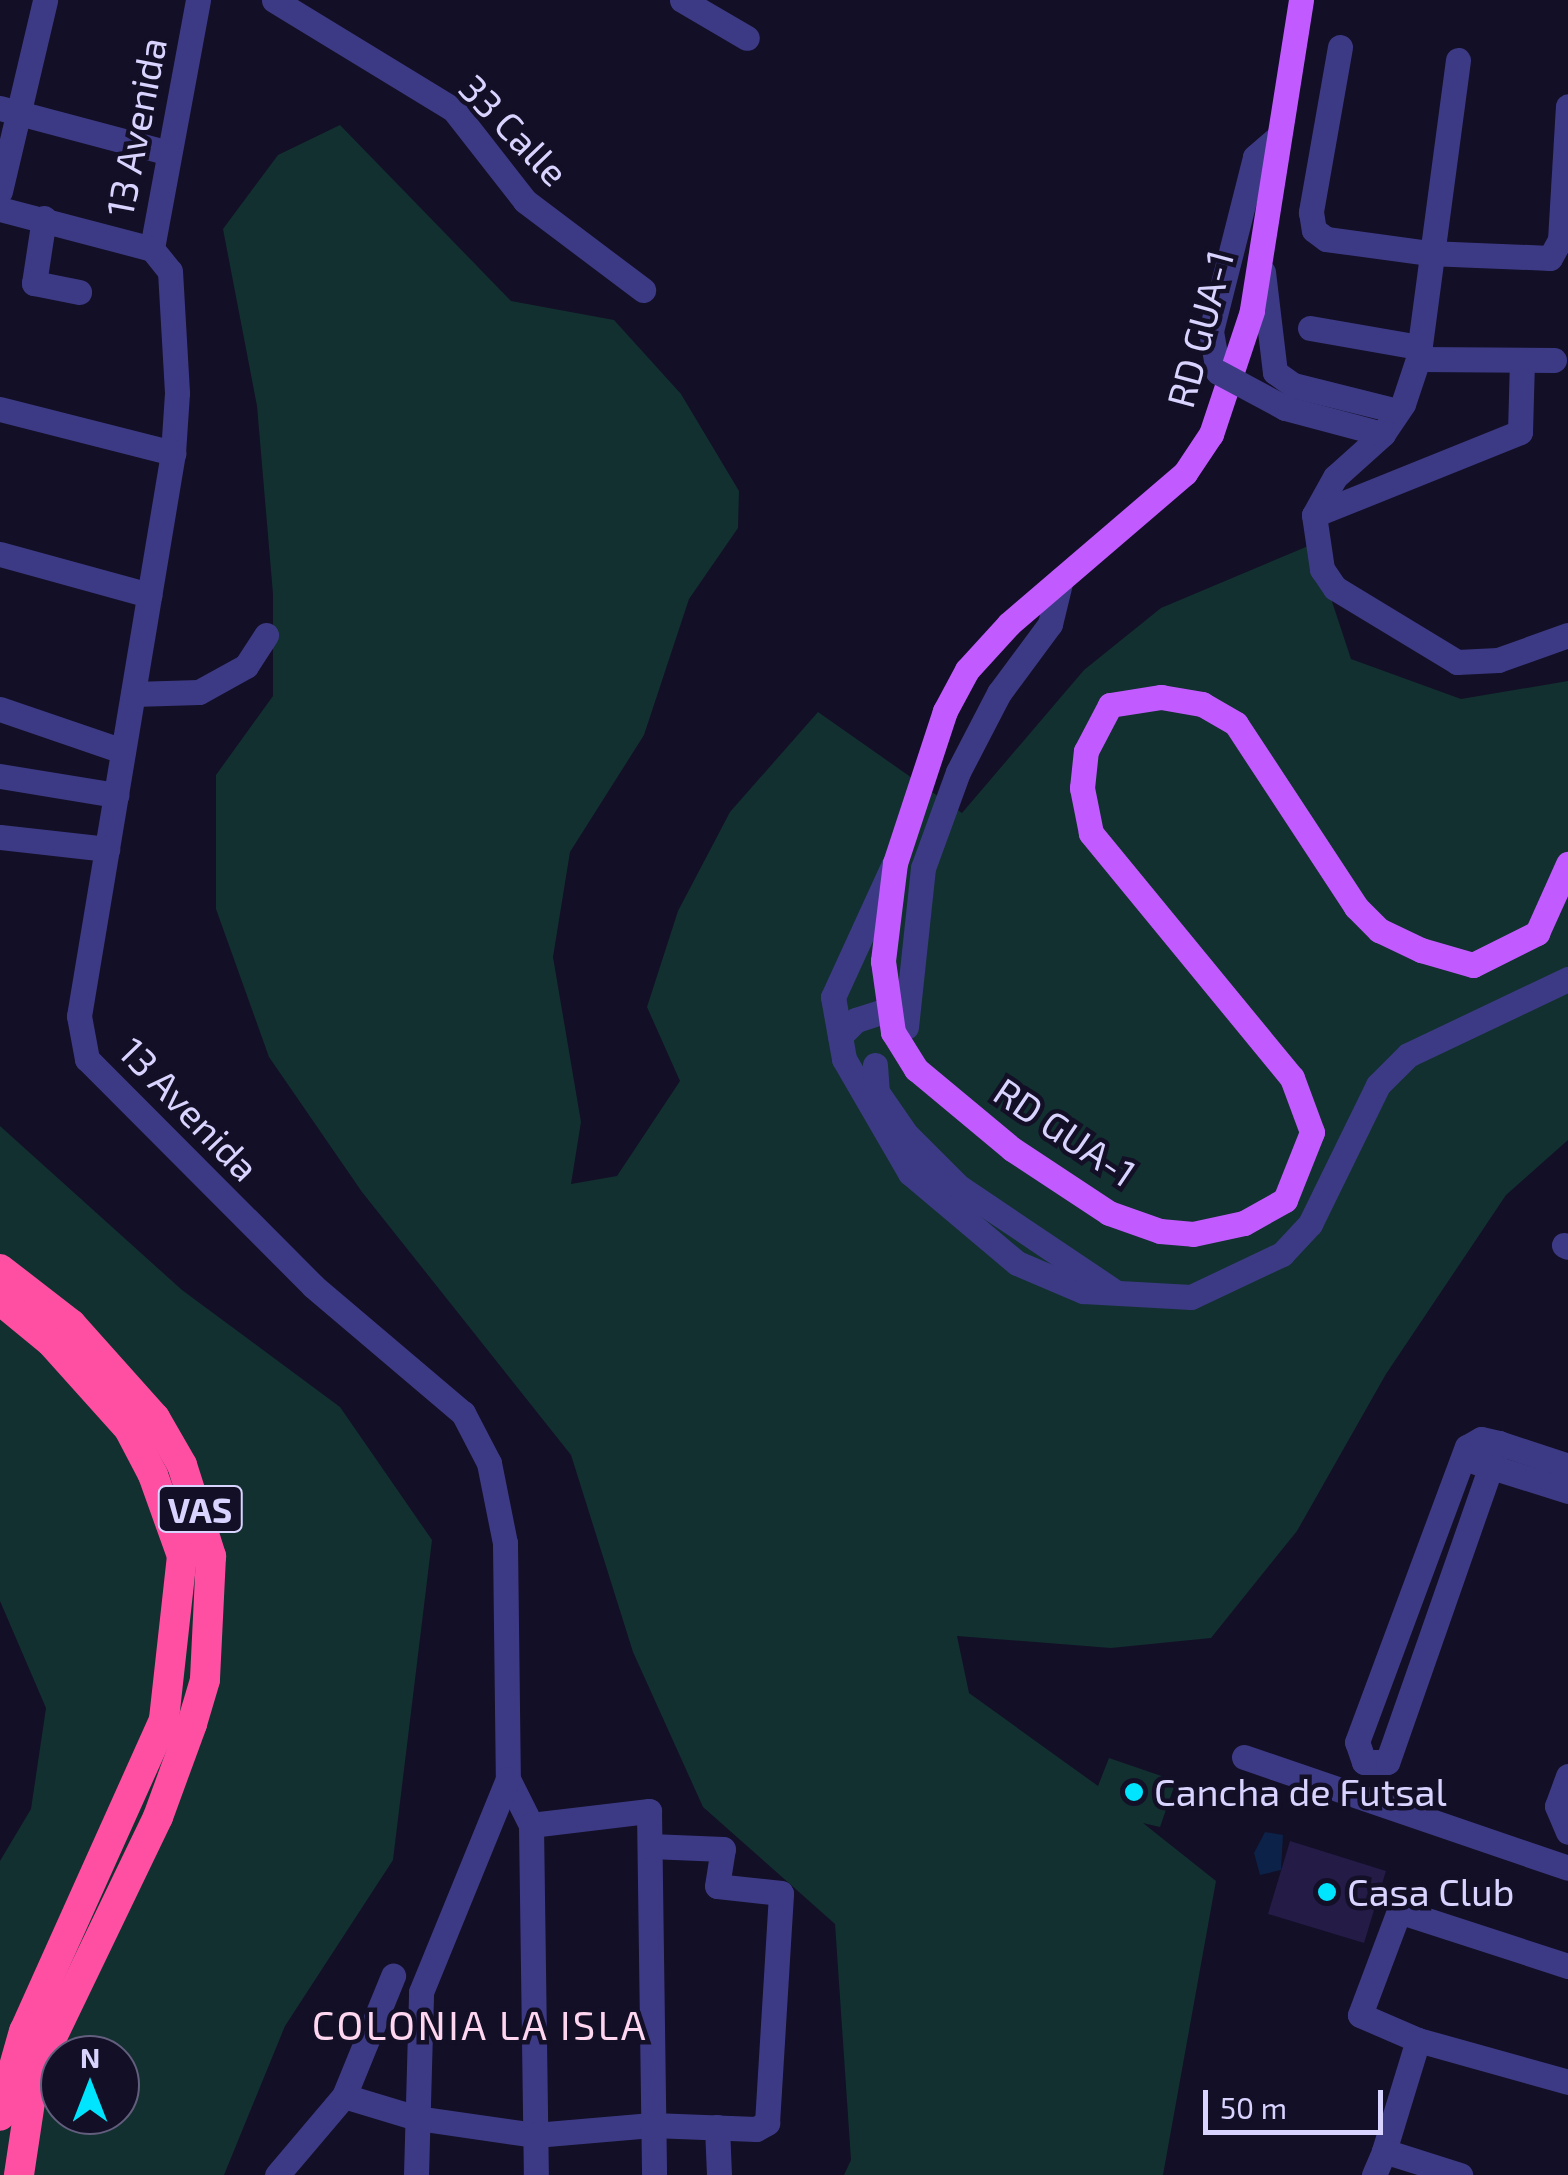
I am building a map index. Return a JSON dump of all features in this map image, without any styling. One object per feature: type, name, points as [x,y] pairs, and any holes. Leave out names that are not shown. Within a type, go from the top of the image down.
[{"type":"highway","name":"VAS","points":[[0,1270],[60,1314],[117,1370],[155,1418],[200,1508],[211,1556],[205,1680],[0,2116]]},
{"type":"highway","name":"VAS","points":[[0,1300],[51,1342],[129,1430],[154,1474],[182,1556],[164,1720],[145,1811]]},
{"type":"highway","name":"VAS","points":[[19,2175],[37,2036]]},
{"type":"main road","name":"RD GUA-1","points":[[1301,0],[1252,311],[1211,434],[1184,473],[1061,579],[968,670],[922,765],[895,863],[883,961],[897,1019],[916,1069],[1012,1149],[1110,1213],[1160,1231],[1193,1234],[1244,1223],[1286,1200],[1312,1132],[1292,1078],[1091,833],[1082,788],[1086,751],[1110,705],[1161,697],[1202,704],[1236,724],[1356,907],[1379,930],[1421,950],[1473,966],[1537,933],[1568,864]]},
{"type":"street","points":[[0,191],[10,110],[46,0]]},
{"type":"street","name":"13 Avenida","points":[[198,0],[152,249],[170,271],[177,393],[173,453],[79,1016],[86,1059],[314,1286],[463,1413],[490,1463],[505,1543],[508,1780],[532,1825],[536,2175]]},
{"type":"street","name":"33 Calle","points":[[274,0],[454,110],[525,201],[643,290]]},
{"type":"street","points":[[682,0],[747,38]]},
{"type":"street","points":[[1340,48],[1311,212],[1314,230],[1326,238],[1428,252],[1550,258],[1560,240],[1568,106]]},
{"type":"street","points":[[1458,60],[1428,252],[1419,353],[1397,411],[1383,434],[1335,478],[1314,515],[1322,569],[1335,588],[1457,662],[1498,660],[1568,635]]},
{"type":"street","points":[[10,110],[170,154]]},
{"type":"street","points":[[1278,138],[1256,156],[1211,331],[1218,372],[1285,408],[1383,434]]},
{"type":"street","points":[[0,209],[152,249]]},
{"type":"street","points":[[44,218],[34,283],[79,292]]},
{"type":"street","points":[[1261,252],[1275,372],[1293,385],[1397,411]]},
{"type":"street","points":[[1310,328],[1419,353],[1554,360]]},
{"type":"street","points":[[1314,515],[1520,432],[1522,361]]},
{"type":"street","points":[[0,408],[173,453]]},
{"type":"street","points":[[0,554],[149,595]]},
{"type":"street","points":[[840,1036],[856,1020],[897,1019],[923,868],[958,772],[999,692],[1050,624],[1061,579]]},
{"type":"street","points":[[133,694],[200,692],[246,666],[266,635]]},
{"type":"street","points":[[0,710],[123,751]]},
{"type":"street","points":[[0,776],[116,795]]},
{"type":"street","points":[[0,837],[107,849]]},
{"type":"street","points":[[895,863],[834,996],[840,1036],[873,1118],[910,1173],[1017,1263],[1083,1291],[1191,1297],[1282,1254],[1310,1224],[1378,1085],[1408,1055],[1568,979]]},
{"type":"street","points":[[875,1065],[878,1092],[906,1134],[959,1187],[1118,1294]]},
{"type":"street","points":[[1495,1454],[1387,1762],[1364,1762],[1356,1742],[1462,1458],[1481,1439],[1495,1454],[1568,1491]]},
{"type":"street","points":[[1495,1454],[1568,1466]]},
{"type":"street","points":[[1244,1757],[1568,1868]]},
{"type":"street","points":[[1568,1776],[1557,1806],[1568,1832]]},
{"type":"street","points":[[416,2175],[421,1992],[508,1780]]},
{"type":"street","points":[[532,1825],[649,1811],[654,2175]]},
{"type":"street","points":[[344,2096],[416,2118],[535,2135],[652,2125],[756,2129],[770,2114],[780,1892],[718,1886],[723,1850],[650,1846]]},
{"type":"street","points":[[1568,1966],[1394,1913],[1360,2017],[1418,2040],[1568,2082]]},
{"type":"street","points":[[277,2175],[344,2096],[393,1976]]},
{"type":"street","points":[[1418,2040],[1379,2163],[1460,2175]]},
{"type":"street","points":[[717,2127],[719,2175]]},
{"type":"green space","points":[[340,125],[511,301],[614,320],[681,394],[739,491],[738,528],[689,599],[644,735],[570,852],[553,957],[581,1122],[571,1184],[617,1176],[680,1081],[647,1007],[678,911],[730,812],[818,712],[962,813],[1084,670],[1161,608],[1313,544],[1351,659],[1461,699],[1568,681],[1568,1140],[1506,1195],[1386,1374],[1297,1531],[1211,1638],[1111,1648],[957,1636],[969,1693],[1098,1786],[1109,1758],[1176,1781],[1160,1827],[1143,1823],[1216,1881],[1163,2175],[844,2175],[851,2160],[835,1924],[703,1807],[633,1652],[571,1455],[362,1192],[269,1057],[216,909],[216,775],[273,696],[273,594],[257,406],[223,229],[278,155]]},
{"type":"green space","points":[[0,1126],[182,1290],[340,1407],[432,1540],[393,1860],[285,2026],[224,2175],[0,2175],[0,1861],[31,1809],[46,1708],[0,1601]]},
{"type":"water","points":[[1265,1832],[1283,1835],[1281,1870],[1260,1875],[1254,1853]]},
{"type":"building","name":"Casa Club","points":[[1290,1841],[1386,1871],[1364,1943],[1268,1914]]},
{"type":"place","name":"Cancha de Futsal","points":[[1134,1792]]},
{"type":"place","name":"Casa Club","points":[[1327,1892]]},
{"type":"district","name":"COLONIA LA ISLA","points":[[480,2024]]}]
